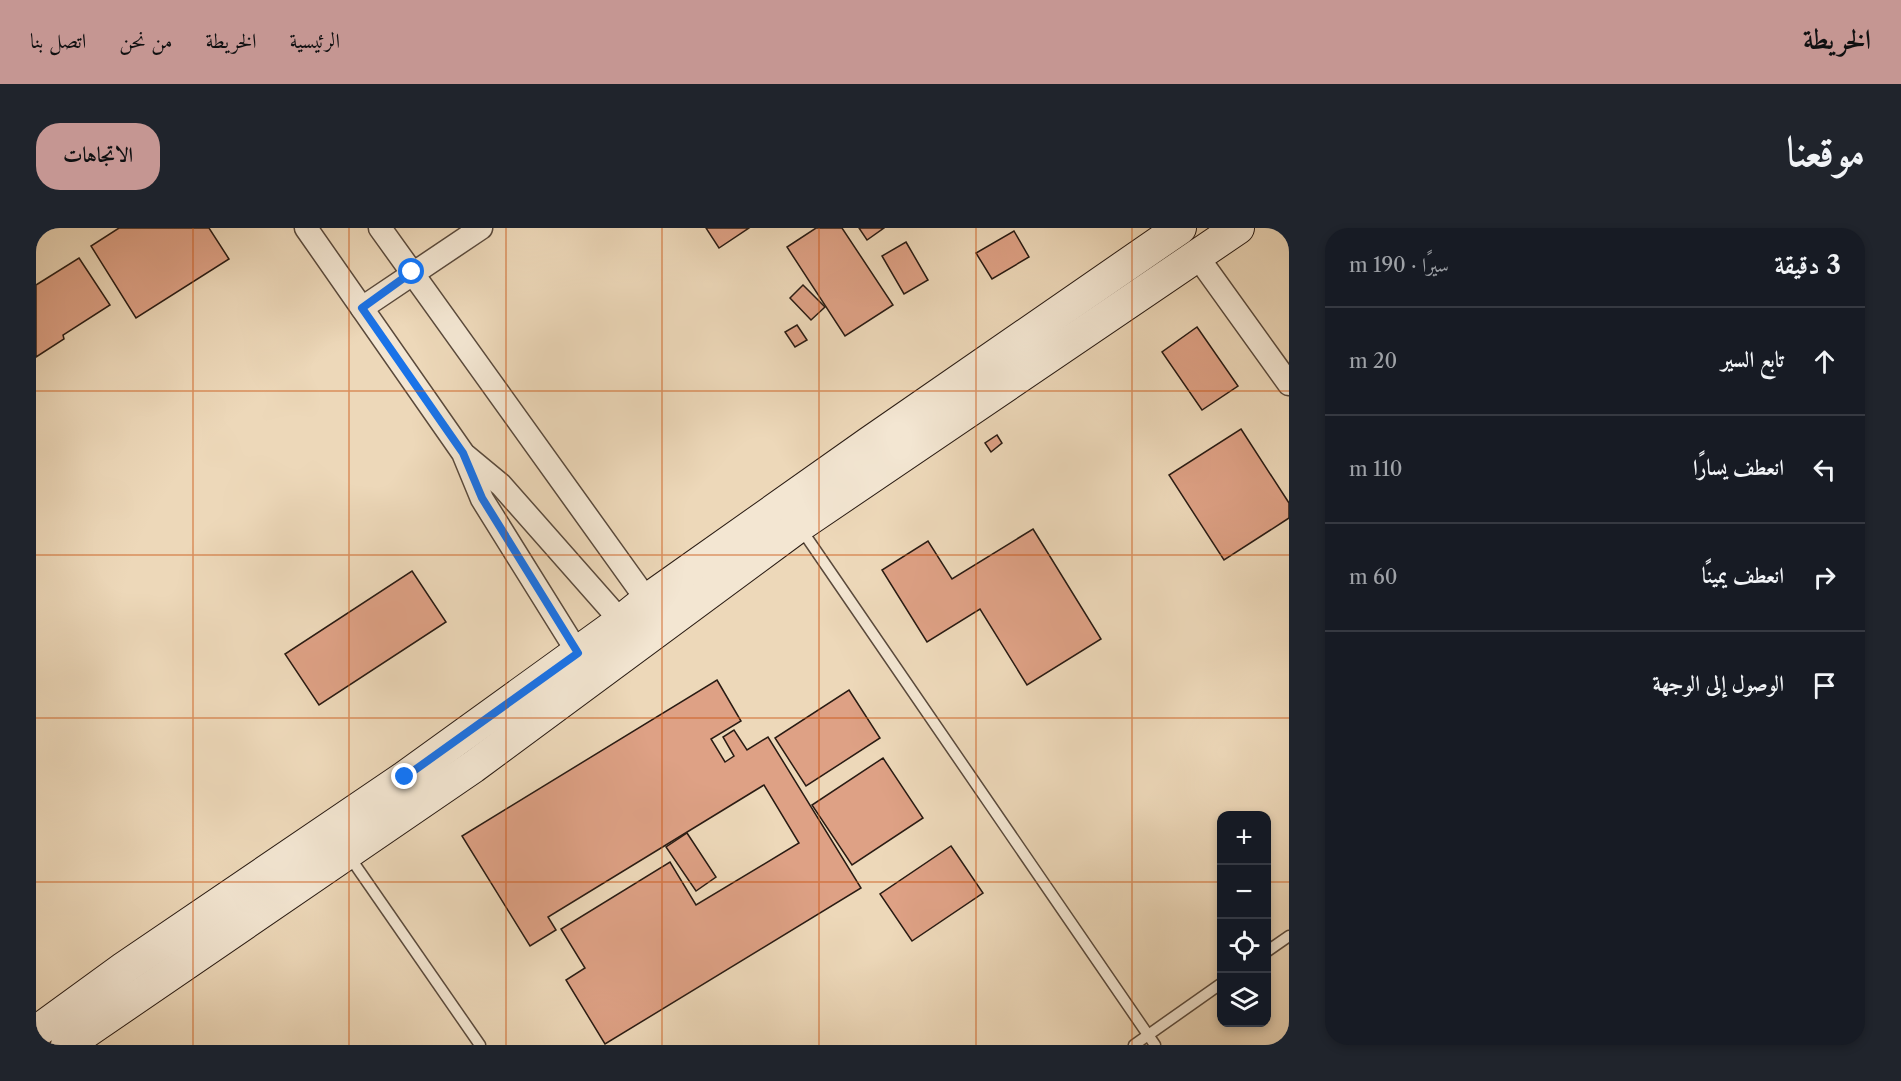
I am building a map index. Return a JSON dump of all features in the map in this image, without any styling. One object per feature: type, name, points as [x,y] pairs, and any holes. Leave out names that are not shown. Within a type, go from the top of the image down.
[{"type":"street","points":[[306,228],[463,453],[482,498],[578,653]]},
{"type":"street","points":[[381,228],[647,600]]},
{"type":"street","points":[[362,308],[412,272],[481,228]]},
{"type":"street","points":[[36,1032],[124,968],[405,777],[578,653],[647,600],[869,442],[1180,228]]},
{"type":"street","points":[[68,1045],[473,766],[799,526],[1238,228]]},
{"type":"street","points":[[1197,256],[1289,384]]},
{"type":"street","points":[[463,453],[501,484],[621,621]]},
{"type":"lane","points":[[799,526],[1155,1045]]},
{"type":"lane","points":[[347,853],[480,1045]]},
{"type":"lane","points":[[1271,949],[1289,936]]},
{"type":"lane","points":[[1134,1045],[1217,986]]},
{"type":"building","points":[[119,228],[209,228],[229,259],[136,318],[91,246]]},
{"type":"building","points":[[706,228],[749,228],[719,248]]},
{"type":"building","points":[[816,228],[842,228],[893,305],[845,336],[787,247]]},
{"type":"building","points":[[859,228],[884,228],[867,240]]},
{"type":"building","points":[[1014,231],[1029,257],[992,279],[976,253]]},
{"type":"building","points":[[906,242],[928,280],[904,294],[882,256]]},
{"type":"building","points":[[79,258],[110,305],[63,335],[64,339],[36,357],[36,285]]},
{"type":"building","points":[[803,285],[825,307],[811,320],[790,298]]},
{"type":"building","points":[[797,325],[807,340],[795,347],[785,332]]},
{"type":"building","points":[[1197,327],[1238,386],[1202,410],[1162,352]]},
{"type":"building","points":[[1241,429],[1289,503],[1289,518],[1224,560],[1169,475]]},
{"type":"building","points":[[997,435],[1002,443],[991,452],[985,443]]},
{"type":"building","points":[[1033,529],[1101,639],[1027,685],[980,609],[927,642],[882,570],[928,541],[952,579]]},
{"type":"building","points":[[412,571],[446,622],[319,705],[285,654]]},
{"type":"building","points":[[717,680],[741,721],[711,739],[725,762],[734,756],[723,737],[734,730],[747,750],[768,737],[861,888],[605,1044],[566,980],[585,968],[561,929],[670,862],[696,905],[799,843],[764,785],[548,917],[556,930],[530,946],[462,836]]},
{"type":"building","points":[[849,690],[880,738],[806,786],[775,738]]},
{"type":"building","points":[[883,758],[923,818],[852,865],[812,805]]},
{"type":"building","points":[[687,833],[716,877],[696,891],[666,847]]},
{"type":"building","points":[[951,846],[983,893],[912,941],[880,894]]},
{"type":"route","points":[[405,777],[578,653],[482,498],[463,453],[362,308],[412,272]]}]
